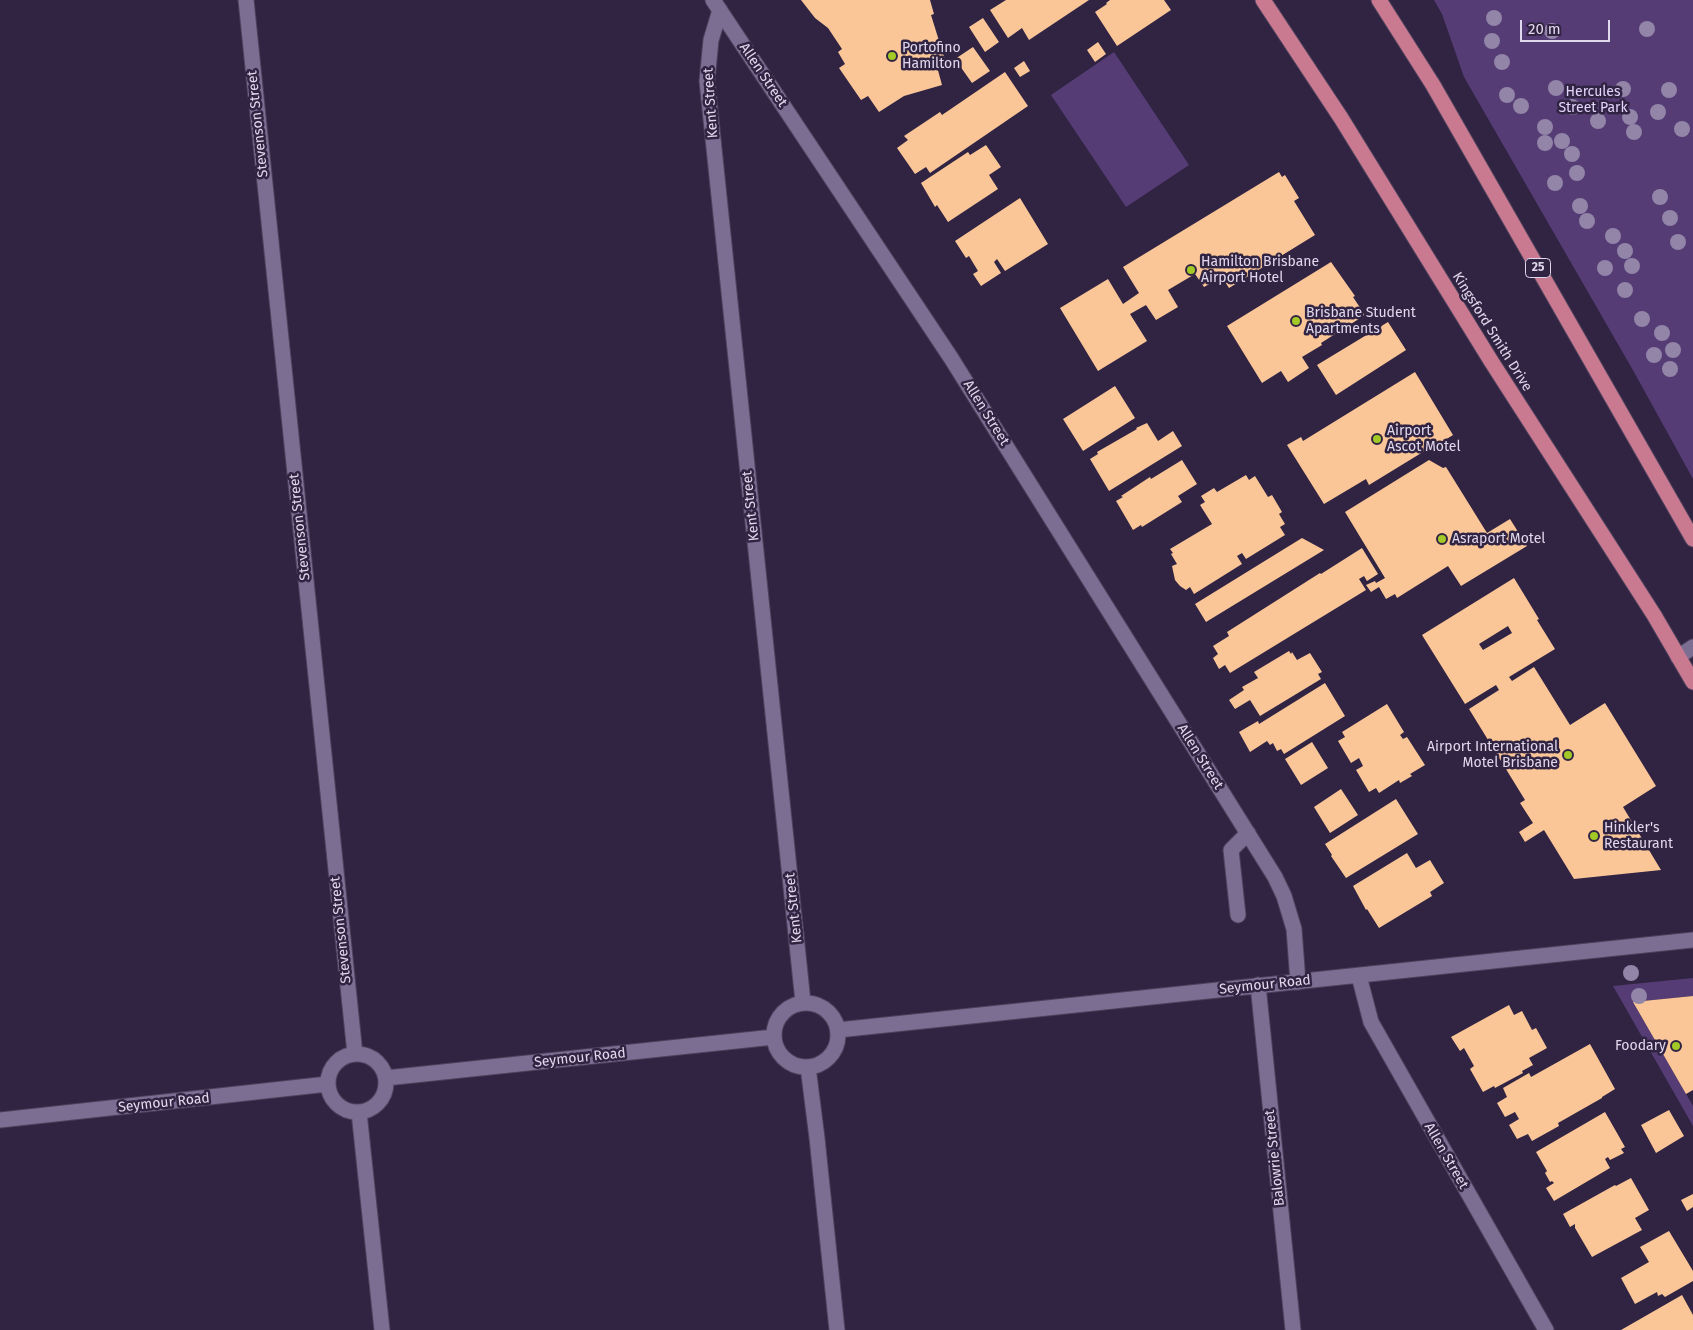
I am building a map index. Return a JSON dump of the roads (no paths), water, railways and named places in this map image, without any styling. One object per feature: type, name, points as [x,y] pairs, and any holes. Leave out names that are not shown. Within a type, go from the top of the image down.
[{"type":"highway","name":"Kingsford Smith Drive","points":[[1263,0],[1341,118],[1491,361],[1654,615],[1693,682]]},
{"type":"highway","name":"25","points":[[1379,0],[1433,85],[1693,539]]},
{"type":"street","name":"Stevenson Street","points":[[246,0],[354,1054]]},
{"type":"street","name":"Allen Street","points":[[717,5],[957,366],[1275,878],[1290,913],[1295,942],[1298,982]]},
{"type":"street","name":"Kent Street","points":[[717,5],[707,81],[803,1002]]},
{"type":"street","points":[[1678,657],[1693,647]]},
{"type":"street","points":[[1238,915],[1231,850],[1248,833]]},
{"type":"street","name":"Seymour Road","points":[[838,1030],[1693,940]]},
{"type":"street","name":"Allen Street","points":[[1359,976],[1371,1022],[1546,1330]]},
{"type":"street","name":"Balowrie Street","points":[[1258,985],[1292,1330]]},
{"type":"street","points":[[803,1002],[822,1007],[835,1021],[838,1030],[838,1040],[834,1051],[827,1059],[808,1067],[798,1066],[789,1062],[777,1047],[774,1037],[775,1027],[785,1010],[803,1002]]},
{"type":"street","name":"Seymour Road","points":[[386,1078],[774,1037]]},
{"type":"street","points":[[354,1054],[371,1057],[378,1062],[386,1078],[386,1088],[382,1097],[368,1110],[359,1112],[342,1108],[335,1102],[330,1094],[328,1084],[329,1076],[338,1060],[354,1054]]},
{"type":"street","points":[[808,1067],[837,1330]]},
{"type":"street","name":"Seymour Road","points":[[0,1120],[328,1084]]},
{"type":"street","points":[[359,1112],[382,1330]]},
{"type":"place","name":"Portofino Hamilton","points":[[892,56]]},
{"type":"place","name":"Hamilton Brisbane Airport Hotel","points":[[1191,270]]},
{"type":"place","name":"Brisbane Student Apartments","points":[[1296,321]]},
{"type":"place","name":"Airport Ascot Motel","points":[[1377,439]]},
{"type":"place","name":"Asraport Motel","points":[[1442,539]]},
{"type":"place","name":"Airport International Motel Brisbane","points":[[1568,755]]},
{"type":"place","name":"Hinkler's Restaurant","points":[[1594,836]]},
{"type":"place","name":"Foodary","points":[[1676,1046]]},
{"type":"park label","name":"Hercules Street Park","points":[[1593,100]]}]
